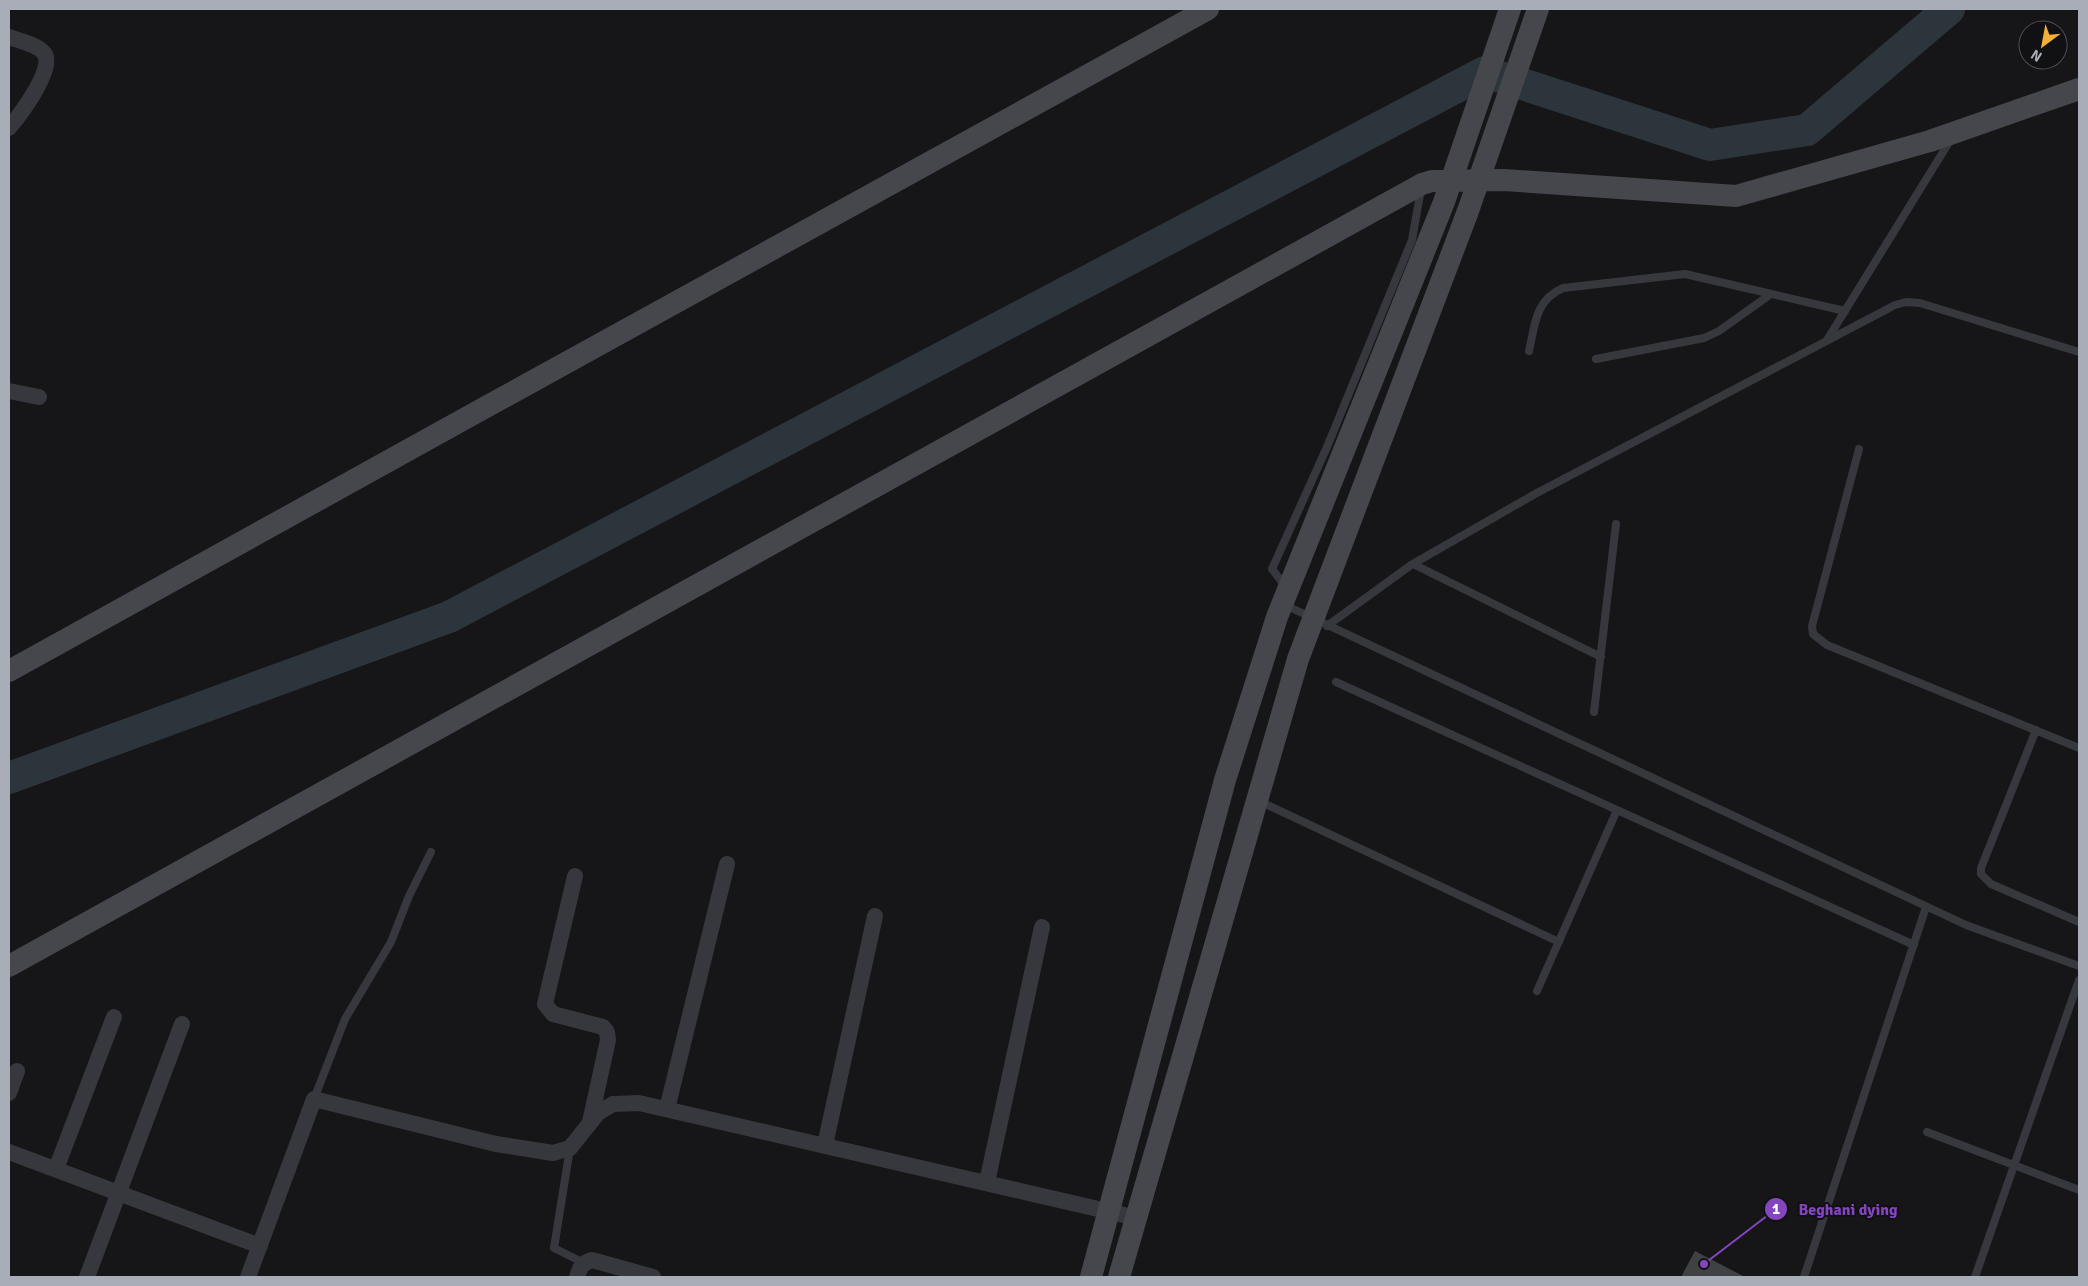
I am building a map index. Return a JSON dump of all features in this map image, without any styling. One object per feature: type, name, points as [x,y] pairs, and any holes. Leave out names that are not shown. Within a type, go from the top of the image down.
[{"type":"street","points":[[9,671],[431,439],[897,178],[1208,9]]},
{"type":"street","points":[[1091,1277],[1225,780],[1285,597],[1444,202],[1510,9]]},
{"type":"street","points":[[1119,1277],[1294,671],[1320,623],[1468,211],[1538,9]]},
{"type":"street","points":[[9,37],[38,48],[45,54],[47,61],[46,68],[29,102],[9,128]]},
{"type":"street","points":[[9,966],[1422,184],[1432,182],[1504,180],[1736,196],[1955,133],[2079,89]]},
{"type":"street","points":[[9,391],[39,397]]},
{"type":"street","points":[[666,1109],[727,864]]},
{"type":"street","points":[[575,876],[545,1004],[553,1014],[603,1027],[607,1032],[608,1040],[590,1124]]},
{"type":"street","points":[[825,1145],[876,916]]},
{"type":"street","points":[[987,1182],[1042,927]]},
{"type":"street","points":[[56,1169],[114,1016]]},
{"type":"street","points":[[87,1277],[182,1024]]},
{"type":"street","points":[[9,1093],[17,1072]]},
{"type":"street","points":[[248,1277],[314,1099],[496,1144],[553,1154],[570,1148],[598,1113],[613,1104],[638,1103],[1110,1210],[1137,1218]]},
{"type":"street","points":[[9,1152],[260,1246]]},
{"type":"street","points":[[581,1270],[592,1260],[653,1277]]},
{"type":"lane","points":[[1826,342],[1955,133]]},
{"type":"lane","points":[[1422,184],[1412,240],[1326,447],[1272,569],[1285,597],[1320,623],[1926,907],[1980,931],[2079,966]]},
{"type":"lane","points":[[1529,351],[1542,304],[1550,294],[1563,288],[1685,274],[1845,311]]},
{"type":"lane","points":[[1596,359],[1704,338],[1719,331],[1771,294]]},
{"type":"lane","points":[[1320,623],[1413,564],[1535,494],[1895,305],[1906,302],[1920,303],[2079,352]]},
{"type":"lane","points":[[1859,449],[1812,626],[1813,634],[1826,645],[2079,748]]},
{"type":"lane","points":[[1594,712],[1616,524]]},
{"type":"lane","points":[[1413,564],[1601,657]]},
{"type":"lane","points":[[1336,682],[1914,945]]},
{"type":"lane","points":[[2036,730],[1981,868],[1981,874],[1991,884],[2079,922]]},
{"type":"lane","points":[[1257,800],[1558,942]]},
{"type":"lane","points":[[1537,991],[1617,810]]},
{"type":"lane","points":[[314,1099],[345,1019],[391,942],[409,896],[431,852]]},
{"type":"lane","points":[[1804,1277],[1926,907]]},
{"type":"lane","points":[[1975,1277],[2079,980]]},
{"type":"lane","points":[[1927,1132],[2079,1190]]},
{"type":"lane","points":[[570,1148],[554,1248],[581,1270]]},
{"type":"building","points":[[1695,1251],[1745,1277],[1681,1277]]},
{"type":"waterway","points":[[9,778],[449,617],[1485,72],[1710,145],[1807,130],[1949,9]]},
{"type":"place","name":"Beghani dying","points":[[1704,1264]]}]
